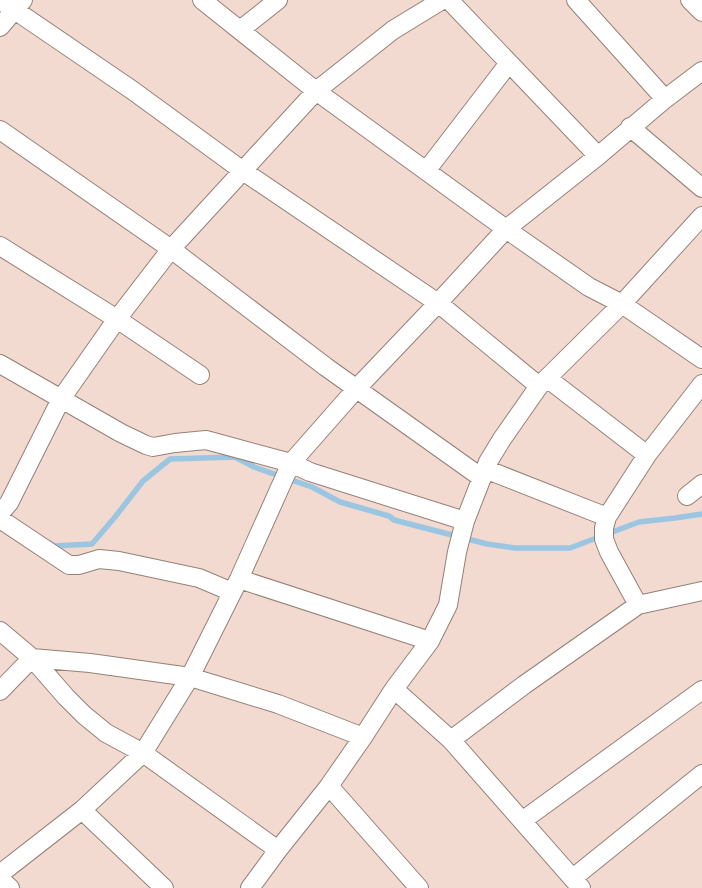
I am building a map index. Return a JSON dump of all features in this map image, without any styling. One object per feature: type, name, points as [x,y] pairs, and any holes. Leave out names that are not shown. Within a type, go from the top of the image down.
[{"type":"street","points":[[202,0],[316,91],[506,229],[590,288],[622,304],[702,359]]},
{"type":"street","points":[[240,30],[278,0]]},
{"type":"street","points":[[5,501],[61,399],[116,319],[171,249],[316,91],[394,30],[442,0]]},
{"type":"street","points":[[449,0],[598,156]]},
{"type":"street","points":[[576,0],[665,99]]},
{"type":"street","points":[[690,0],[702,12]]},
{"type":"street","points":[[0,26],[12,4],[243,171],[438,303],[543,382],[647,455]]},
{"type":"street","points":[[426,171],[509,63]]},
{"type":"street","points":[[0,874],[82,810],[143,753],[190,677],[236,585],[291,464],[357,388],[506,229],[598,156],[630,127],[702,70]]},
{"type":"street","points":[[630,127],[702,188]]},
{"type":"street","points":[[0,130],[171,249],[326,367],[483,473],[607,517]]},
{"type":"street","points":[[250,888],[329,786],[394,689],[430,641],[448,605],[457,552],[464,525],[483,473],[502,440],[543,382],[622,304],[702,216]]},
{"type":"street","points":[[0,246],[116,319],[200,375]]},
{"type":"street","points":[[0,364],[121,434],[146,445],[153,447],[206,440],[291,464],[310,472],[395,498],[464,525]]},
{"type":"street","points":[[638,605],[609,552],[604,539],[604,528],[607,517],[647,455],[702,384]]},
{"type":"street","points":[[687,496],[702,484]]},
{"type":"street","points":[[0,519],[69,565],[79,565],[100,559],[119,561],[236,585],[430,641]]},
{"type":"street","points":[[451,740],[524,685],[638,605],[702,591]]},
{"type":"street","points":[[0,631],[32,658],[66,697],[84,715],[106,733],[143,753],[278,850]]},
{"type":"street","points":[[32,658],[90,663],[190,677],[278,704],[363,736]]},
{"type":"street","points":[[0,691],[32,658]]},
{"type":"street","points":[[394,689],[451,740],[577,883],[702,774]]},
{"type":"street","points":[[522,821],[702,690]]},
{"type":"street","points":[[329,786],[419,888]]},
{"type":"street","points":[[82,810],[164,888]]},
{"type":"street","points":[[0,879],[10,888]]},
{"type":"waterway","points":[[50,543],[54,546],[92,544],[143,481],[170,459],[235,457],[254,467],[312,487],[340,502],[389,516],[394,520],[487,544],[515,548],[570,548],[639,522],[702,514]]}]
